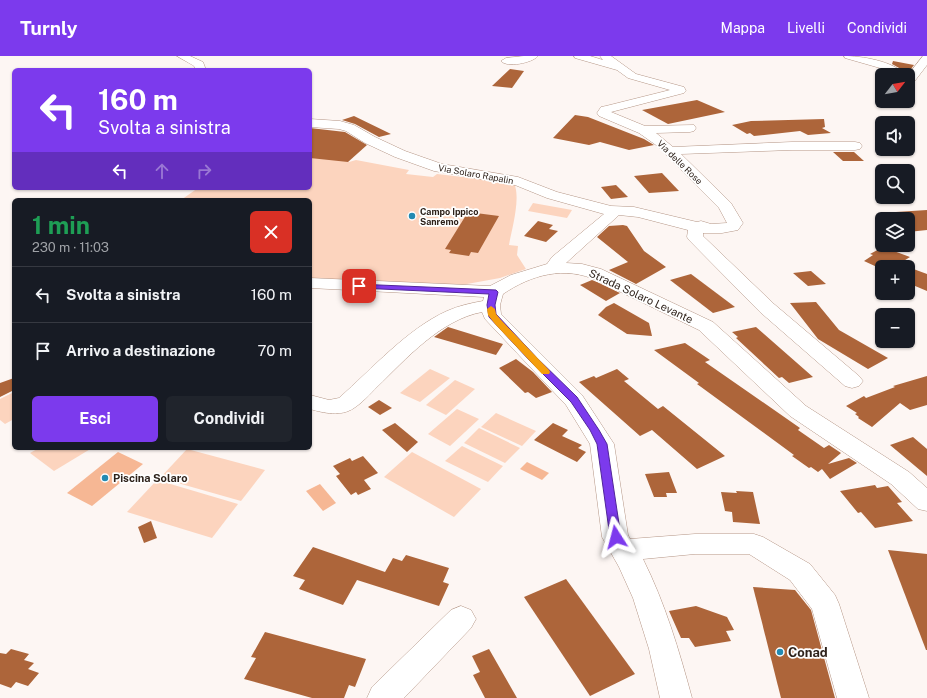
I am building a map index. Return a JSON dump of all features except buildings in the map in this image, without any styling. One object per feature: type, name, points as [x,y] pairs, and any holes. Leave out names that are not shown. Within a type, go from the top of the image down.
[{"type":"street","points":[[182,56],[199,64],[200,68]]},
{"type":"street","points":[[506,61],[523,60],[533,56]]},
{"type":"street","points":[[579,56],[621,67]]},
{"type":"street","name":"Via delle Rose","points":[[605,56],[632,76],[680,89],[680,91],[610,108],[605,110],[603,113],[643,130],[661,142],[726,206],[735,223],[732,226],[723,228],[701,226],[622,210],[611,211]]},
{"type":"street","points":[[848,56],[888,68]]},
{"type":"street","points":[[915,75],[927,58]]},
{"type":"street","points":[[915,78],[927,76]]},
{"type":"street","name":"Via Solaro Rapalin","points":[[312,123],[340,125],[350,128],[370,140],[400,154],[439,168],[518,181],[552,195],[611,211]]},
{"type":"street","points":[[643,130],[690,128]]},
{"type":"street","points":[[670,151],[776,146],[855,146]]},
{"type":"street","points":[[553,268],[558,261],[609,217],[612,214],[611,211]]},
{"type":"street","points":[[701,226],[695,232],[695,237],[766,308],[852,381]]},
{"type":"street","name":"Strada Solaro Levante","points":[[492,298],[509,280],[553,268],[575,268],[594,273],[706,326],[718,335],[798,411],[900,478],[927,502]]},
{"type":"street","points":[[312,282],[414,289],[492,298]]},
{"type":"street","points":[[312,403],[328,407],[346,404],[405,349],[432,328],[454,315],[475,308],[492,298]]},
{"type":"street","points":[[492,298],[492,315],[574,400],[602,444],[616,537],[647,598],[664,649],[676,698]]},
{"type":"street","points":[[623,550],[695,544],[754,544],[800,572],[825,604],[853,698]]},
{"type":"street","points":[[384,698],[461,619]]},
{"type":"shaded area","name":"Campo Ippico Sanremo","points":[[312,143],[349,162],[356,160],[409,170],[406,174],[433,177],[437,174],[514,183],[517,197],[509,245],[518,246],[517,255],[526,269],[500,278],[456,286],[312,285],[312,198],[184,198],[195,190],[312,190]]},
{"type":"shaded area","points":[[533,203],[572,210],[567,218],[528,211]]},
{"type":"shaded area","points":[[430,369],[450,378],[420,402],[400,393]]},
{"type":"shaded area","points":[[455,380],[475,389],[446,415],[426,405]]},
{"type":"shaded area","points":[[12,393],[12,420],[5,424],[0,420],[0,399]]},
{"type":"shaded area","points":[[457,409],[479,419],[450,446],[428,434]]},
{"type":"shaded area","points":[[496,413],[536,431],[522,446],[481,427]]},
{"type":"shaded area","points":[[479,428],[520,448],[505,463],[464,443]]},
{"type":"shaded area","points":[[462,446],[503,466],[488,482],[445,461]]},
{"type":"shaded area","points":[[35,450],[89,450],[54,471],[30,453]]},
{"type":"shaded area","points":[[186,450],[265,470],[241,501],[160,478]]},
{"type":"shaded area","name":"Piscina Solaro","points":[[118,452],[143,464],[92,506],[67,493]]},
{"type":"shaded area","points":[[412,452],[481,489],[454,517],[384,477]]},
{"type":"shaded area","points":[[527,462],[549,473],[542,480],[520,469]]},
{"type":"shaded area","points":[[157,480],[238,504],[212,538],[127,512]]},
{"type":"shaded area","points":[[320,484],[336,503],[323,511],[306,491]]},
{"type":"slow traffic","points":[[491,309],[492,315],[498,322],[546,372]]},
{"type":"place","name":"Campo Ippico Sanremo","points":[[412,216]]},
{"type":"place","name":"Piscina Solaro","points":[[105,478]]},
{"type":"place","name":"Conad","points":[[780,652]]},
{"type":"route","points":[[359,286],[494,292],[491,305],[492,315],[574,400],[602,444],[616,537]]}]
